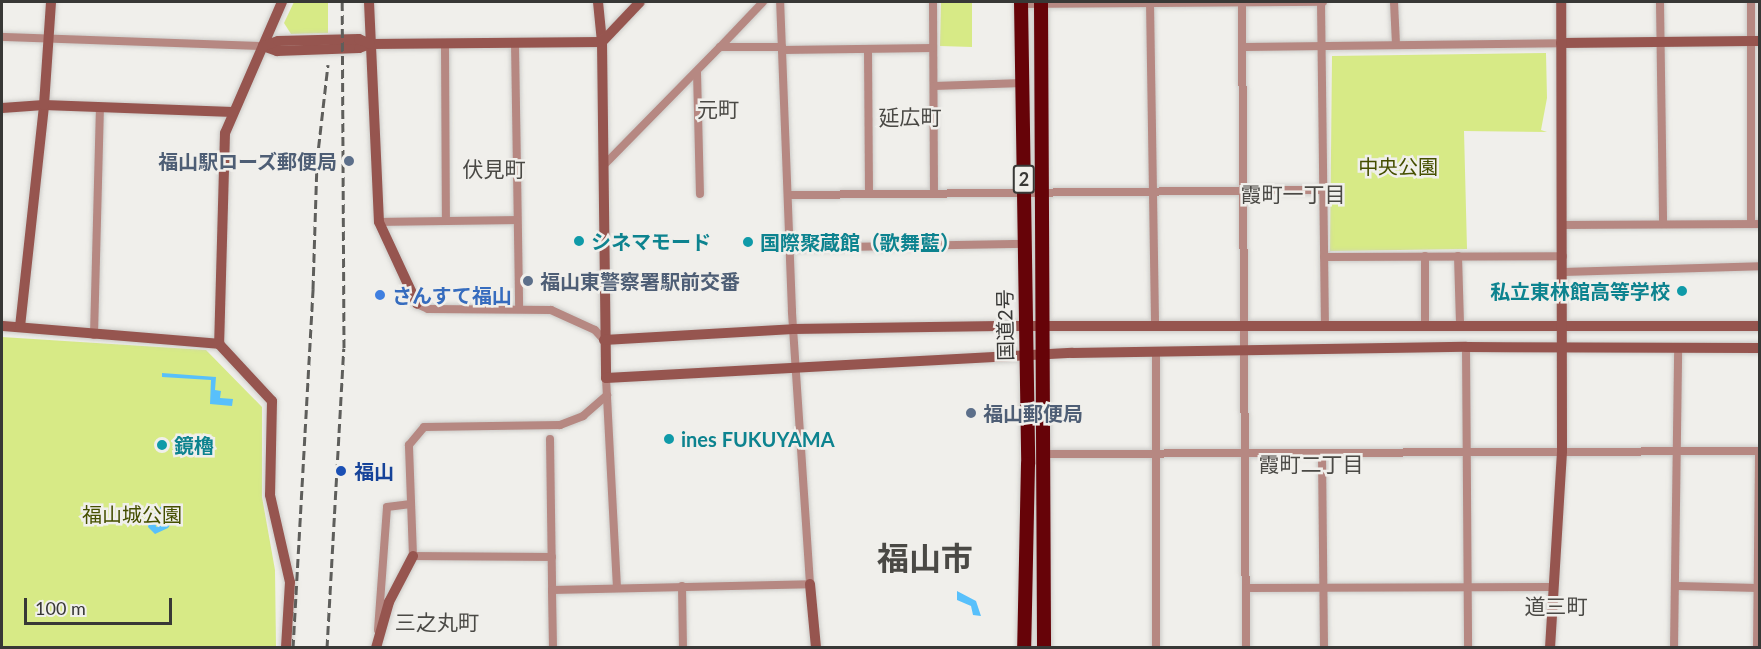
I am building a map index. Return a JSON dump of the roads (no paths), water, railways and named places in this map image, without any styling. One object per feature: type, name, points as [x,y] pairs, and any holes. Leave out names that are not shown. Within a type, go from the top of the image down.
[{"type":"highway","name":"国道2号","points":[[1021,3],[1024,356],[1028,464],[1024,648]]},
{"type":"highway","name":"国道2号","points":[[1041,3],[1045,454],[1044,648]]},
{"type":"street","points":[[20,327],[44,105],[51,2]]},
{"type":"street","points":[[219,344],[225,134],[282,2]]},
{"type":"street","points":[[369,2],[379,222],[417,304],[428,309],[551,310],[595,330],[604,340]]},
{"type":"street","points":[[598,2],[602,42],[604,340],[617,588]]},
{"type":"street","points":[[2,37],[263,46],[278,41],[348,39],[370,44],[602,42],[640,2]]},
{"type":"street","points":[[604,165],[763,2]]},
{"type":"street","points":[[780,2],[793,329],[798,367],[810,584],[816,648]]},
{"type":"street","points":[[933,2],[934,193]]},
{"type":"street","points":[[1021,3],[1322,2],[1325,326]]},
{"type":"street","points":[[1394,2],[1395,45]]},
{"type":"street","points":[[1550,648],[1562,452],[1561,2]]},
{"type":"street","points":[[1660,2],[1663,224]]},
{"type":"street","points":[[1563,225],[1755,224],[1755,41],[1750,2]]},
{"type":"street","points":[[1150,3],[1155,327]]},
{"type":"street","points":[[1242,3],[1247,353],[1246,648]]},
{"type":"street","points":[[1244,47],[1755,41]]},
{"type":"street","points":[[515,43],[519,308]]},
{"type":"street","points":[[445,44],[446,220]]},
{"type":"street","points":[[720,47],[933,48]]},
{"type":"street","points":[[868,49],[869,194]]},
{"type":"street","points":[[697,72],[700,194]]},
{"type":"street","points":[[933,86],[1023,83]]},
{"type":"street","points":[[2,108],[44,105],[233,112]]},
{"type":"street","points":[[93,335],[100,108]]},
{"type":"street","points":[[788,195],[1323,190]]},
{"type":"street","points":[[379,222],[516,220]]},
{"type":"street","points":[[790,248],[1024,244]]},
{"type":"street","points":[[1425,256],[1425,324]]},
{"type":"street","points":[[1458,256],[1460,324]]},
{"type":"street","points":[[1324,257],[1563,256]]},
{"type":"street","points":[[1563,272],[1760,266]]},
{"type":"street","points":[[604,340],[793,329],[1425,324],[1760,326]]},
{"type":"street","points":[[2,327],[219,344],[272,401],[270,495],[290,582],[286,648]]},
{"type":"street","points":[[606,378],[1043,355],[1247,353],[1466,347],[1760,348]]},
{"type":"street","points":[[1466,347],[1468,648]]},
{"type":"street","points":[[1674,648],[1677,586],[1678,347]]},
{"type":"street","points":[[1156,354],[1156,648]]},
{"type":"street","points":[[378,632],[413,556],[410,445],[424,426],[560,425],[582,416],[607,395]]},
{"type":"street","points":[[550,439],[553,648]]},
{"type":"street","points":[[1045,454],[1322,455],[1759,451],[1757,648]]},
{"type":"street","points":[[1322,455],[1324,648]]},
{"type":"street","points":[[376,648],[387,507],[411,504]]},
{"type":"street","points":[[413,556],[552,557]]},
{"type":"street","points":[[552,590],[810,584]]},
{"type":"street","points":[[682,586],[683,648]]},
{"type":"street","points":[[1677,586],[1758,588]]},
{"type":"street","points":[[1247,588],[1552,587]]},
{"type":"water","points":[[162,373],[216,377],[215,390],[221,391],[220,398],[233,399],[232,406],[210,404],[211,380],[162,377]]},
{"type":"water","points":[[163,504],[171,506],[174,519],[168,528],[155,534],[148,527],[149,520]],"holes":[[[164,509],[169,511],[170,520],[156,527],[155,517]]]},
{"type":"water","points":[[957,591],[976,601],[981,616],[973,615],[971,606],[957,600]]},
{"type":"railway","points":[[327,648],[344,348],[342,2]]},
{"type":"railway","points":[[293,648],[313,289],[317,161],[328,65]]},
{"type":"place","name":"福山駅ローズ郵便局","points":[[349,161]]},
{"type":"place","name":"シネマモード","points":[[579,241]]},
{"type":"place","name":"国際聚蔵館（歌舞藍）","points":[[748,242]]},
{"type":"place","name":"福山東警察署駅前交番","points":[[528,281]]},
{"type":"place","name":"私立東林館高等学校","points":[[1682,291]]},
{"type":"place","name":"さんすて福山","points":[[380,295]]},
{"type":"place","name":"福山郵便局","points":[[971,413]]},
{"type":"place","name":"ines FUKUYAMA","points":[[669,439]]},
{"type":"place","name":"鏡櫓","points":[[162,445]]},
{"type":"place","name":"福山","points":[[341,471]]},
{"type":"district","name":"元町","points":[[718,109]]},
{"type":"district","name":"延広町","points":[[910,117]]},
{"type":"district","name":"伏見町","points":[[494,169]]},
{"type":"district","name":"霞町一丁目","points":[[1293,194]]},
{"type":"district","name":"霞町二丁目","points":[[1311,464]]},
{"type":"district","name":"福山市","points":[[925,558]]},
{"type":"district","name":"道三町","points":[[1556,606]]},
{"type":"district","name":"三之丸町","points":[[437,622]]},
{"type":"park label","name":"中央公園","points":[[1398,166]]},
{"type":"park label","name":"福山城公園","points":[[132,514]]}]
